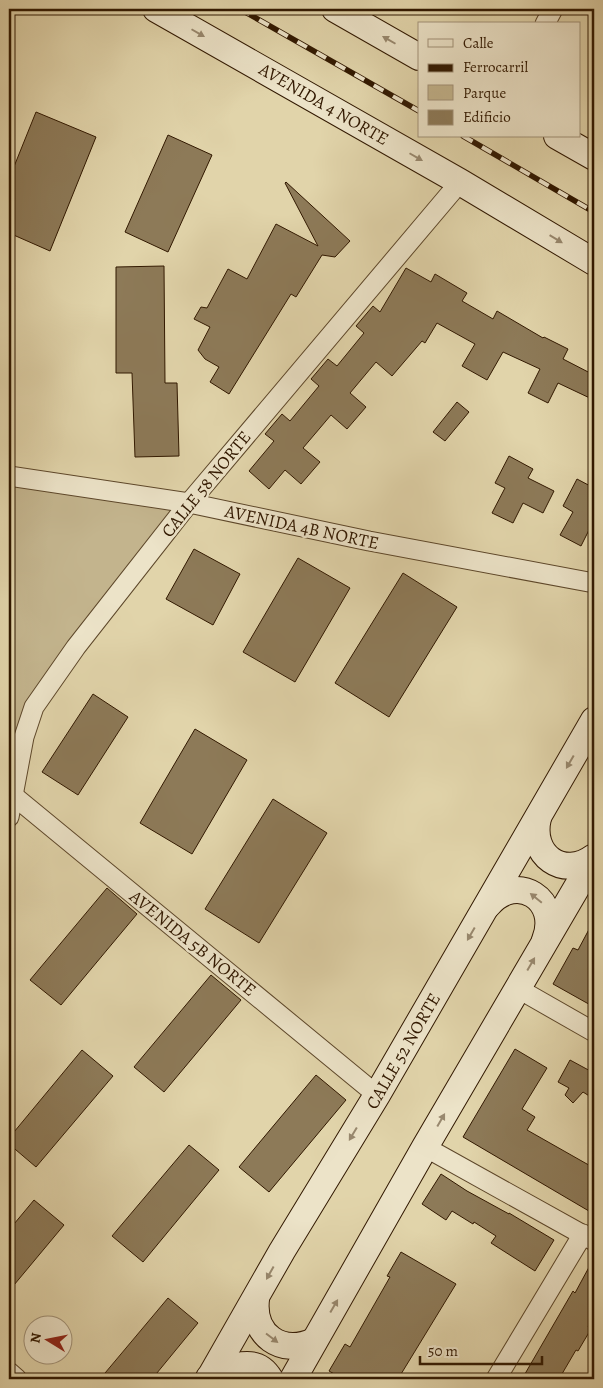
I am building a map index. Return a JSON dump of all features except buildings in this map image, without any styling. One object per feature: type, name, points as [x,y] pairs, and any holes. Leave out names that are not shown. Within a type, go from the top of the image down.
[{"type":"main road","name":"AVENIDA 4 NORTE","points":[[156,9],[460,182],[594,262]]},
{"type":"main road","points":[[335,9],[418,56]]},
{"type":"main road","points":[[561,138],[594,157]]},
{"type":"main road","name":"CALLE 52 NORTE","points":[[209,1379],[282,1251],[377,1095],[594,720]]},
{"type":"main road","points":[[538,818],[536,826],[538,844],[548,858],[555,862],[572,866],[580,865],[594,857]]},
{"type":"main road","points":[[293,1379],[425,1146],[594,857]]},
{"type":"main road","points":[[488,905],[495,897],[504,892],[514,890],[525,891],[534,895],[542,902],[548,916],[549,932],[545,941]]},
{"type":"main road","points":[[256,1299],[255,1313],[257,1320],[268,1337],[280,1344],[294,1347],[314,1341]]},
{"type":"main road","points":[[209,1379],[236,1365],[248,1365],[259,1369],[270,1379]]},
{"type":"street","points":[[546,22],[554,9]]},
{"type":"street","name":"CALLE 58 NORTE","points":[[9,817],[11,793],[24,737],[34,707],[76,647],[189,504],[460,182]]},
{"type":"street","name":"AVENIDA 4B NORTE","points":[[9,476],[189,504],[369,541],[594,583]]},
{"type":"street","name":"AVENIDA 5B NORTE","points":[[11,793],[377,1095]]},
{"type":"street","points":[[517,988],[594,1032]]},
{"type":"street","points":[[425,1146],[588,1237],[496,1379]]},
{"type":"street","points":[[9,1372],[17,1379]]},
{"type":"green space","points":[[9,476],[189,503],[34,707],[9,792]]},
{"type":"railway","points":[[240,9],[418,110]]},
{"type":"railway","points":[[466,138],[594,212]]}]
